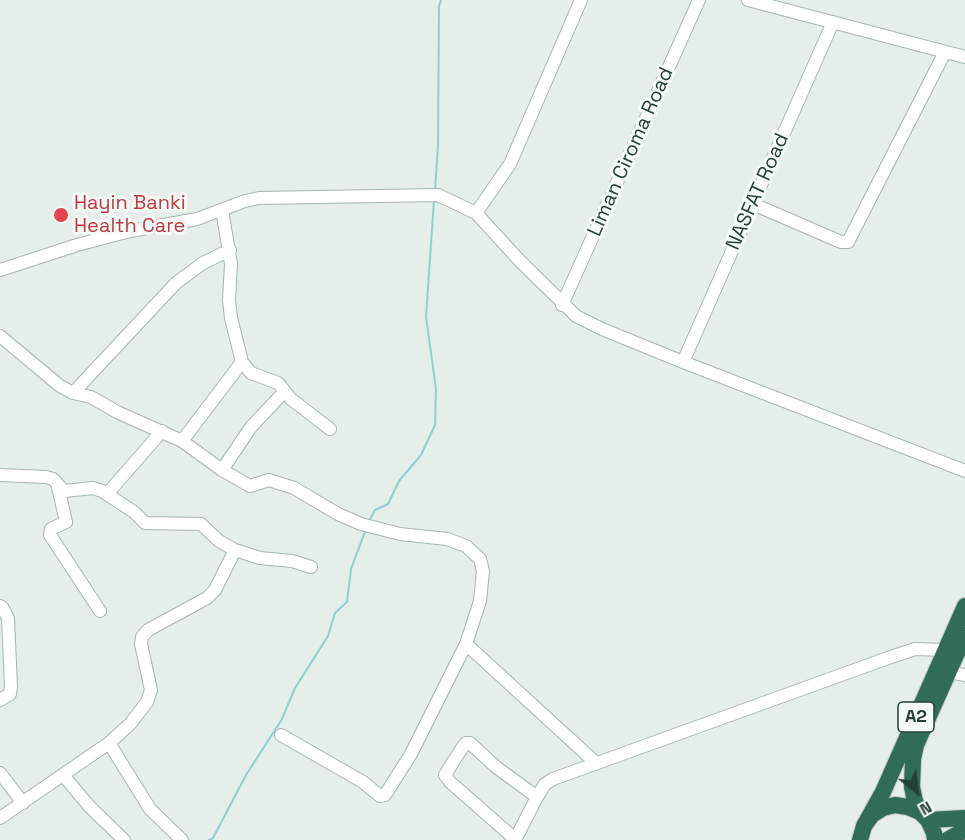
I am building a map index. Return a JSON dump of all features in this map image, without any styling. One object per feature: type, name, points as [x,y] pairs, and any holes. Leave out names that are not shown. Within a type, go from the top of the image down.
[{"type":"highway","name":"A2","points":[[862,833],[883,792],[965,606]]},
{"type":"highway","name":"A2","points":[[924,816],[915,801],[912,787],[916,745],[957,673],[965,635]]},
{"type":"highway","points":[[862,833],[872,815],[889,807],[908,807],[924,816],[965,818]]},
{"type":"highway","points":[[924,816],[934,833],[935,840]]},
{"type":"highway","points":[[947,840],[965,830]]},
{"type":"street","points":[[476,213],[510,164],[581,0]]},
{"type":"street","name":"Liman Ciroma Road","points":[[562,305],[699,0]]},
{"type":"street","points":[[748,0],[965,57]]},
{"type":"street","name":"NASFAT Road","points":[[683,362],[833,22]]},
{"type":"street","points":[[753,204],[841,242],[848,242],[945,52]]},
{"type":"street","points":[[0,270],[76,245],[130,231],[197,219],[259,198],[438,196],[476,213],[562,305],[576,316],[683,362],[965,471]]},
{"type":"street","points":[[222,210],[230,250],[231,318],[242,362],[251,373],[278,383],[291,399],[330,429]]},
{"type":"street","points":[[73,393],[176,283],[203,263],[230,250]]},
{"type":"street","points":[[0,336],[37,369],[73,393],[90,397],[117,412],[182,441],[222,470],[250,486],[269,480],[294,488],[338,514],[366,525],[400,534],[447,540],[466,546],[480,559],[483,571],[480,601],[466,644],[411,754],[382,796],[363,782],[281,735]]},
{"type":"street","points":[[182,441],[242,362]]},
{"type":"street","points":[[222,470],[251,427],[284,392]]},
{"type":"street","points":[[107,494],[162,431]]},
{"type":"street","points":[[0,475],[53,479],[58,487],[66,522],[51,529],[50,535],[100,611]]},
{"type":"street","points":[[58,487],[64,491],[93,488],[107,494],[134,512],[145,523],[201,524],[219,541],[235,550],[260,558],[292,561],[311,567]]},
{"type":"street","points":[[0,818],[109,743],[130,724],[147,702],[151,690],[141,644],[142,637],[148,630],[207,598],[215,590],[235,550]]},
{"type":"street","points":[[0,606],[8,618],[10,694],[0,700]]},
{"type":"street","points":[[466,644],[596,763]]},
{"type":"street","points":[[537,797],[496,767],[470,743],[466,743],[462,748],[445,775],[515,839],[545,784],[553,779],[915,649],[945,650]]},
{"type":"street","points":[[109,743],[150,809],[182,840]]},
{"type":"street","points":[[0,773],[22,802]]},
{"type":"street","points":[[63,775],[89,806],[124,840]]},
{"type":"waterway","points":[[435,191],[438,145],[439,6],[441,0]]},
{"type":"waterway","points":[[369,521],[375,510],[388,504],[399,481],[421,455],[435,425],[436,389],[426,317],[434,200]]},
{"type":"waterway","points":[[209,840],[213,838],[246,775],[282,719],[295,688],[328,636],[335,613],[347,602],[351,569],[366,529]]},
{"type":"place","name":"Hayin Banki Health Care","points":[[61,215]]}]
